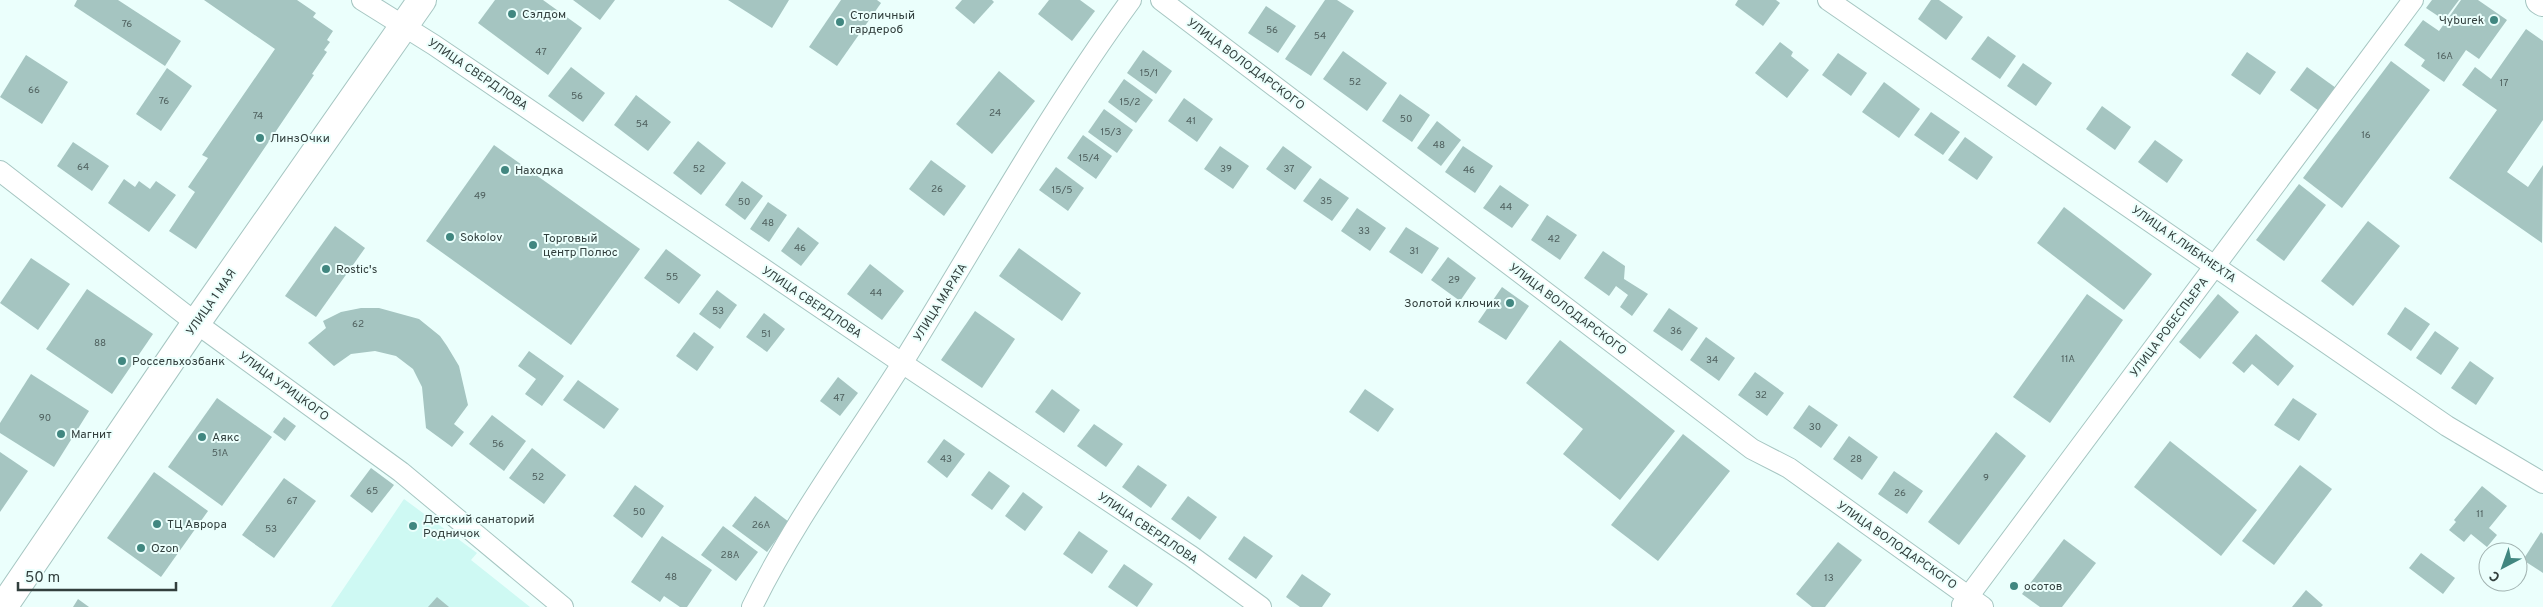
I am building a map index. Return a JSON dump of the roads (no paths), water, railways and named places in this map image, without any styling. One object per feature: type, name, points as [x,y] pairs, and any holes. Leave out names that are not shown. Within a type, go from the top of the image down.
[{"type":"main road","name":"УЛИЦА 1 МАЯ","points":[[3,607],[196,323],[422,0]]},
{"type":"street","name":"УЛИЦА СВЕРДЛОВА","points":[[362,0],[404,26],[1191,556],[1261,607]]},
{"type":"street","name":"УЛИЦА МАРАТА","points":[[752,607],[776,559],[902,363],[1094,51],[1131,0]]},
{"type":"street","name":"УЛИЦА ВОЛОДАРСКОГО","points":[[1161,0],[1752,449],[1789,468],[1971,603]]},
{"type":"street","name":"УЛИЦА К.ЛИБКНЕХТА","points":[[1828,0],[2447,426],[2543,484]]},
{"type":"street","name":"УЛИЦА РОБЕСПЬЕРА","points":[[1971,603],[2215,266],[2413,0]]},
{"type":"street","name":"УЛИЦА УРИЦКОГО","points":[[0,171],[196,323],[401,472],[563,607]]},
{"type":"place","name":"Сэлдом","points":[[512,14]]},
{"type":"place","name":"Чуburek","points":[[2494,20]]},
{"type":"place","name":"Столичный гардероб","points":[[840,22]]},
{"type":"place","name":"ЛинзОчки","points":[[260,138]]},
{"type":"place","name":"Находка","points":[[505,170]]},
{"type":"place","name":"Sokolov","points":[[450,237]]},
{"type":"place","name":"Торговый центр Полюс","points":[[533,245]]},
{"type":"place","name":"Rostic's","points":[[326,269]]},
{"type":"place","name":"Золотой ключик","points":[[1510,303]]},
{"type":"place","name":"Россельхозбанк","points":[[122,361]]},
{"type":"place","name":"Магнит","points":[[61,434]]},
{"type":"place","name":"Аякс","points":[[202,437]]},
{"type":"place","name":"ТЦ Аврора","points":[[157,524]]},
{"type":"place","name":"Детский санаторий Родничок","points":[[413,526]]},
{"type":"place","name":"Ozon","points":[[141,548]]},
{"type":"place","name":"осотов","points":[[2014,586]]}]
